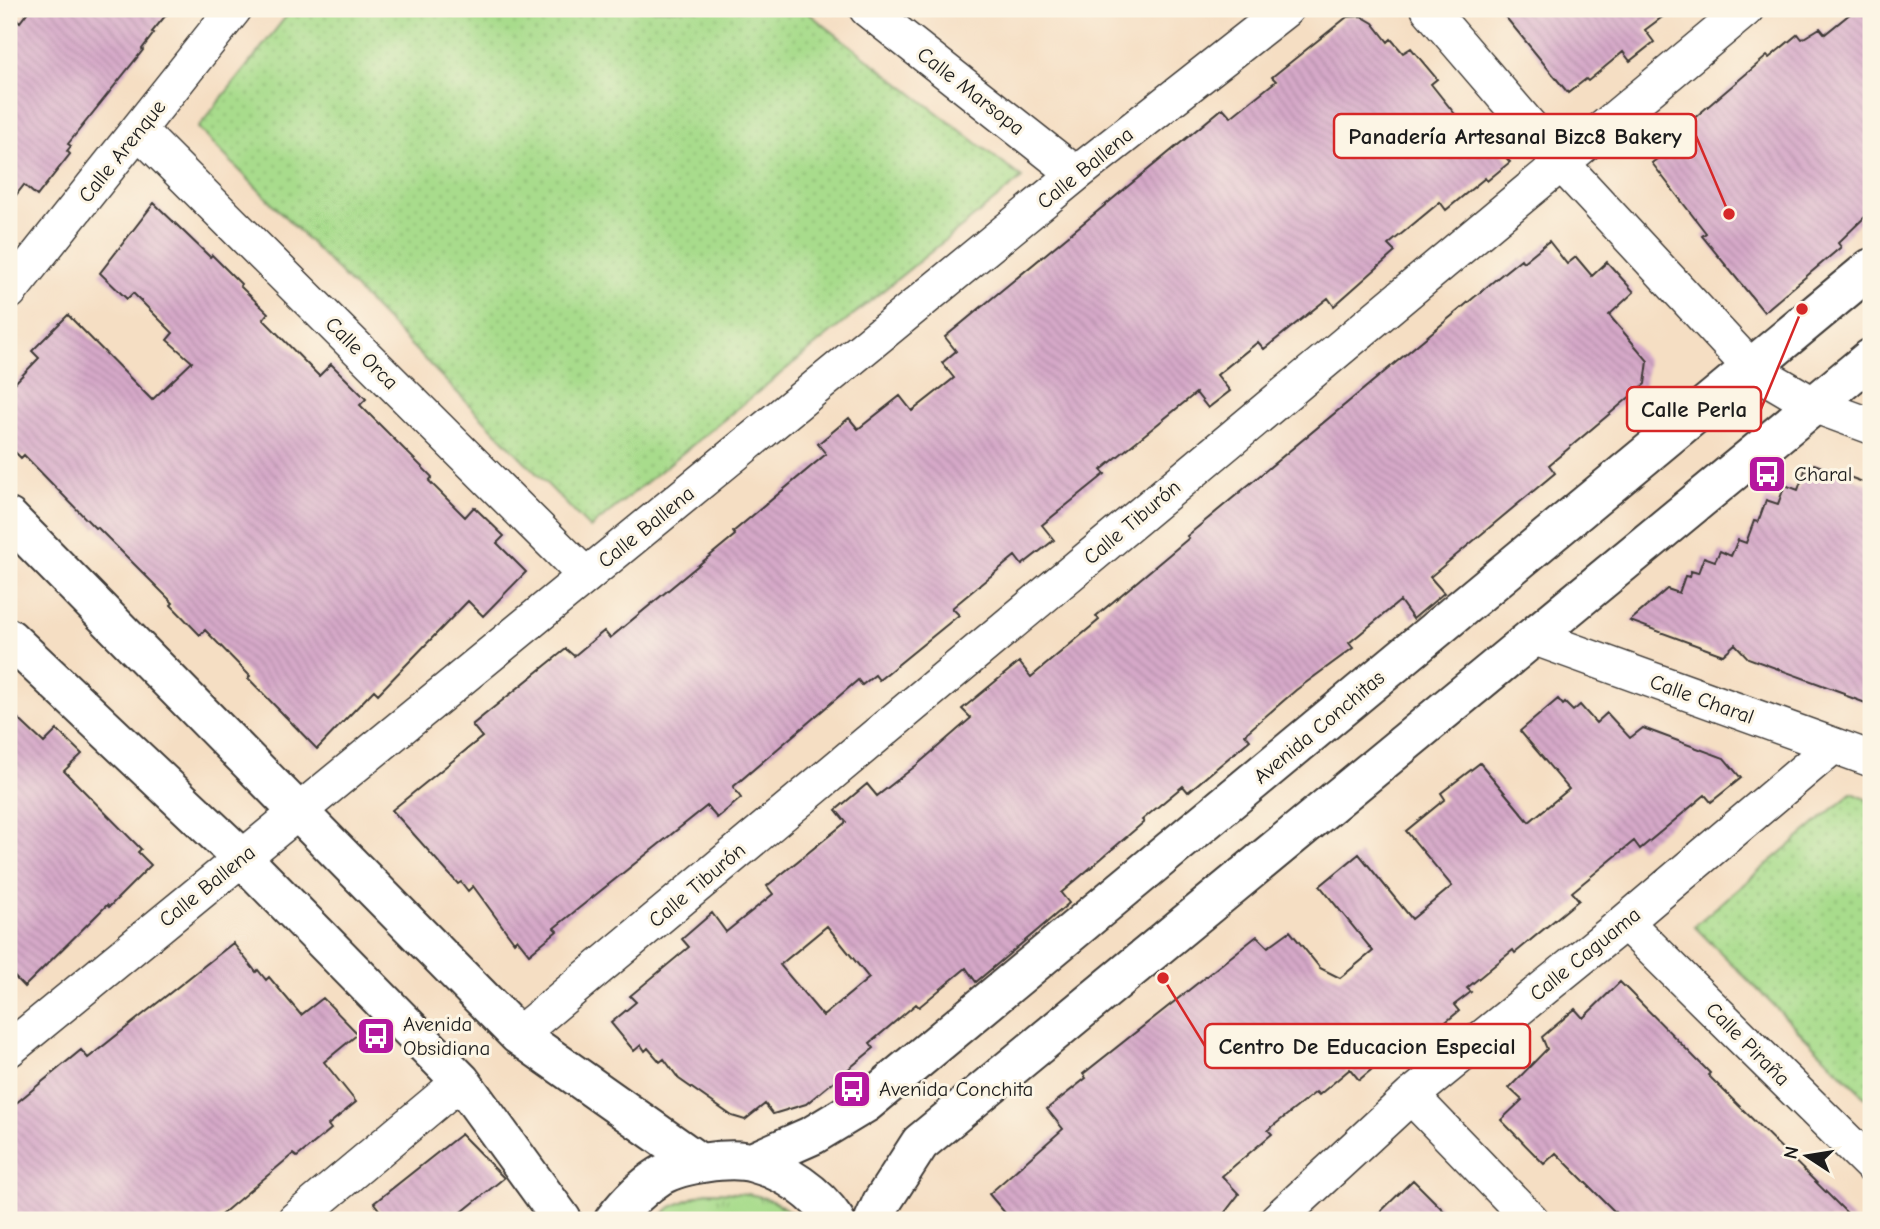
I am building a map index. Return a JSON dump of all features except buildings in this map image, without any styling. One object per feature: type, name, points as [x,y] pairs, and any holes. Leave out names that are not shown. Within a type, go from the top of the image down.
[{"type":"street","name":"Calle Arenque","points":[[9,292],[234,9]]},
{"type":"street","name":"Calle Marsopa","points":[[867,9],[1076,174]]},
{"type":"street","name":"Calle Ballena","points":[[9,1049],[1076,174],[1286,9]]},
{"type":"street","points":[[1429,9],[1561,163],[1751,368],[1814,405],[1871,426]]},
{"type":"street","name":"Calle Tiburón","points":[[518,1035],[1746,9]]},
{"type":"street","name":"Calle Orca","points":[[138,130],[586,576]]},
{"type":"street","name":"Avenida Conchitas","points":[[752,1162],[813,1135],[866,1103],[1871,268]]},
{"type":"street","points":[[874,1220],[882,1202],[920,1143],[1871,358]]},
{"type":"street","points":[[9,518],[518,1035],[698,1162]]},
{"type":"street","name":"Calle Charal","points":[[1533,637],[1871,760]]},
{"type":"street","points":[[9,638],[242,858],[461,1081],[562,1220]]},
{"type":"street","name":"Calle Caguama","points":[[1277,1220],[1411,1097],[1625,922],[1833,746]]},
{"type":"street","name":"Calle Piraña","points":[[1625,922],[1871,1165]]},
{"type":"street","points":[[295,1220],[461,1081]]},
{"type":"street","points":[[1411,1097],[1531,1220]]},
{"type":"street","points":[[614,1220],[631,1198],[662,1175],[698,1162],[752,1162],[799,1182],[835,1220]]},
{"type":"green space","points":[[292,9],[803,9],[1022,178],[590,528],[198,128]]},
{"type":"green space","points":[[1852,793],[1871,801],[1871,1103],[1694,926]]},
{"type":"green space","points":[[706,1192],[744,1193],[767,1199],[798,1220],[656,1220],[671,1207]]},
{"type":"place","name":"Panadería Artesanal Bizc8 Bakery","points":[[1729,214]]},
{"type":"place","name":"Calle Perla","points":[[1802,309]]},
{"type":"place","name":"Charal","points":[[1767,474]]},
{"type":"place","name":"Centro De Educacion Especial","points":[[1163,978]]},
{"type":"place","name":"Avenida Obsidiana","points":[[376,1036]]},
{"type":"place","name":"Avenida Conchita","points":[[852,1089]]}]
